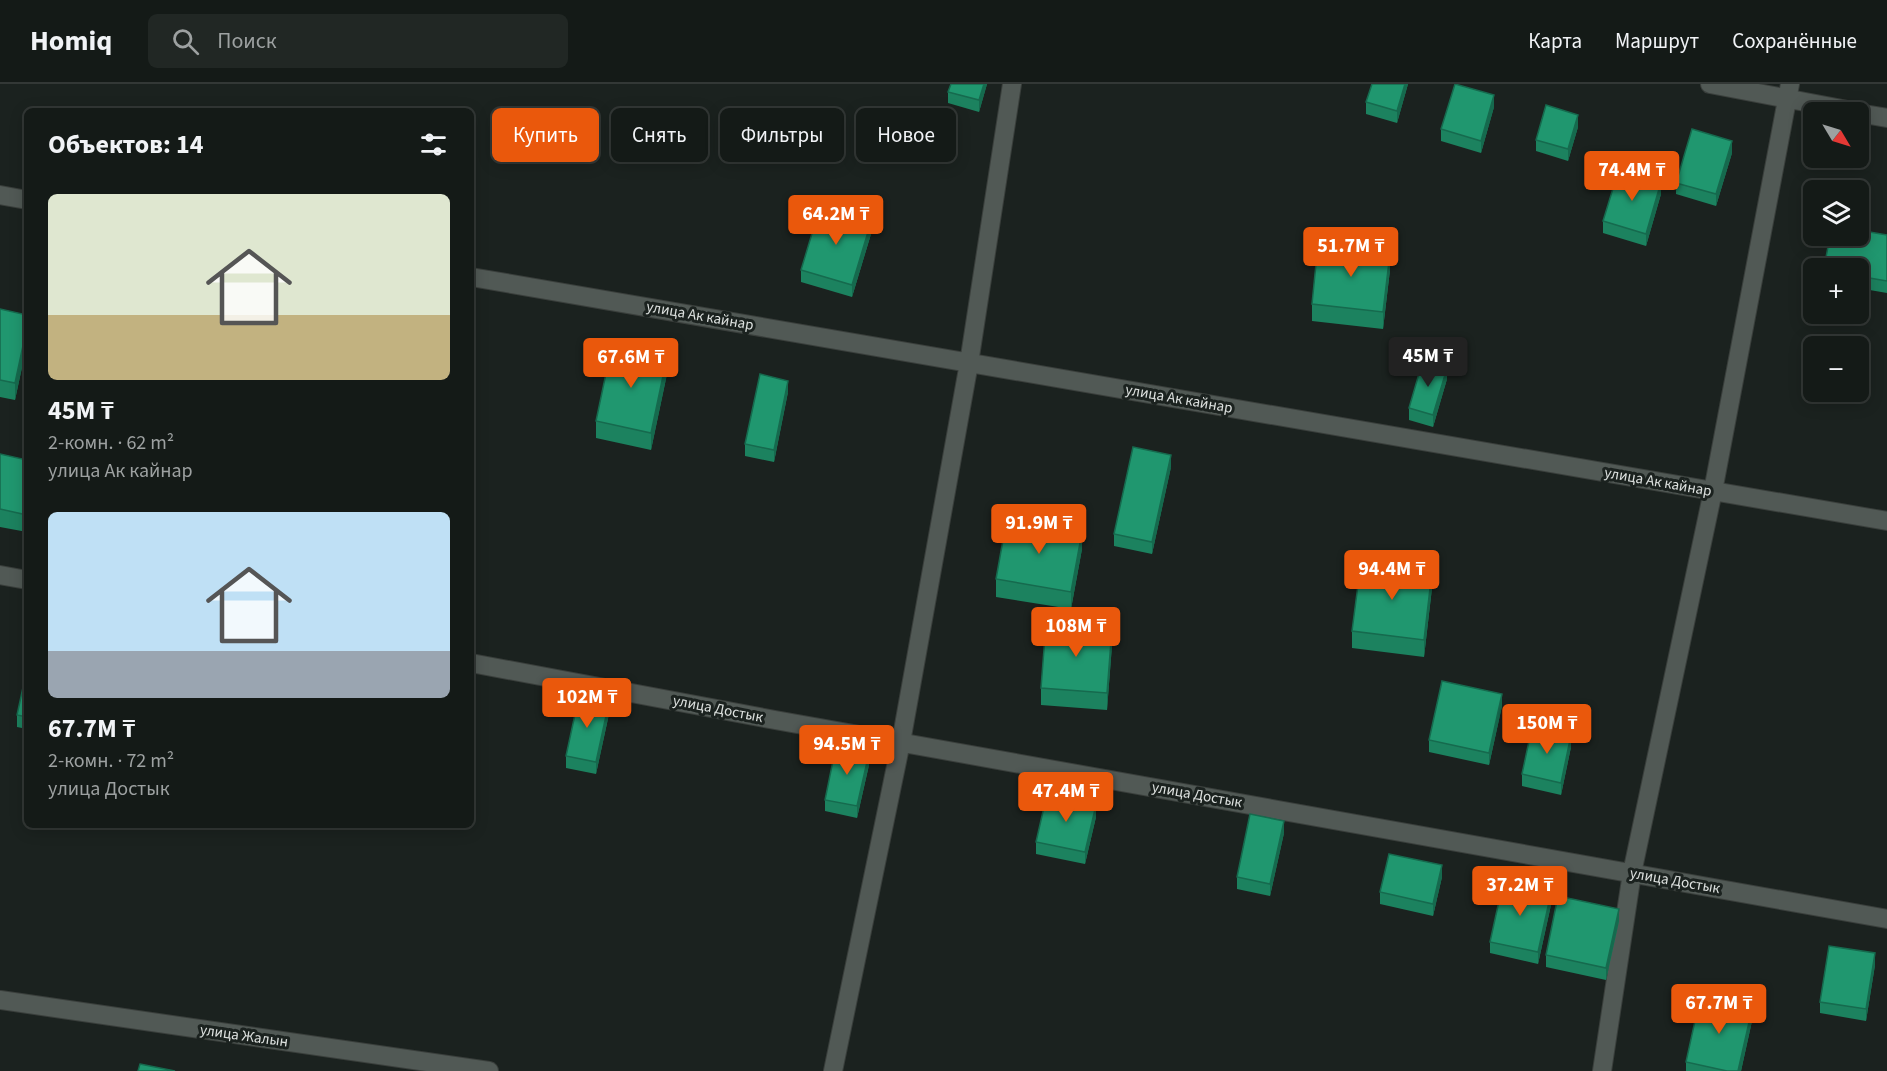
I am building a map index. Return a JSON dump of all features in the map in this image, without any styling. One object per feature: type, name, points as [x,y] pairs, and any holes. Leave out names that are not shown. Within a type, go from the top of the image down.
[{"type":"street","points":[[833,1071],[901,742],[969,363],[1012,84]]},
{"type":"street","points":[[1710,84],[1789,91],[1825,102]]},
{"type":"street","points":[[1602,1071],[1632,873],[1713,491],[1789,91]]},
{"type":"street","points":[[1869,114],[1887,118]]},
{"type":"street","points":[[0,195],[24,199]]},
{"type":"street","name":"улица Ак кайнар","points":[[474,278],[1887,521]]},
{"type":"street","points":[[0,575],[24,579]]},
{"type":"street","name":"улица Достык","points":[[474,664],[1887,919]]},
{"type":"street","name":"улица Жалын","points":[[0,1000],[489,1071]]},
{"type":"building","points":[[951,84],[984,84],[979,100],[948,92]]},
{"type":"building","points":[[1372,84],[1405,84],[1397,111],[1366,102]]},
{"type":"building","points":[[1455,84],[1494,95],[1481,141],[1441,129]]},
{"type":"building","points":[[1546,105],[1578,115],[1568,149],[1536,140]]},
{"type":"building","points":[[1692,129],[1732,141],[1716,194],[1676,183]]},
{"type":"building","points":[[1619,169],[1661,182],[1646,234],[1603,221]]},
{"type":"building","points":[[820,207],[871,222],[852,285],[801,270]]},
{"type":"building","points":[[1869,232],[1887,235],[1887,281],[1869,278],[1869,258],[1826,258],[1828,246],[1869,246]]},
{"type":"building","points":[[1318,244],[1390,253],[1383,312],[1312,304]]},
{"type":"building","points":[[0,309],[24,314],[24,341],[15,383],[0,380]]},
{"type":"building","points":[[612,345],[667,357],[651,433],[596,421]]},
{"type":"building","points":[[1423,360],[1447,368],[1433,415],[1409,408]]},
{"type":"building","points":[[760,374],[788,381],[774,450],[745,444]]},
{"type":"building","points":[[1133,447],[1171,455],[1152,542],[1114,534]]},
{"type":"building","points":[[0,454],[24,459],[24,514],[0,509]]},
{"type":"building","points":[[1007,518],[1082,532],[1071,592],[996,579]]},
{"type":"building","points":[[1361,562],[1432,571],[1424,640],[1352,631]]},
{"type":"building","points":[[1046,623],[1112,628],[1107,693],[1041,688]]},
{"type":"building","points":[[1442,681],[1502,694],[1489,753],[1429,740]]},
{"type":"building","points":[[24,683],[24,716],[17,715]]},
{"type":"building","points":[[579,696],[609,702],[596,762],[566,756]]},
{"type":"building","points":[[1532,727],[1571,735],[1561,783],[1522,774]]},
{"type":"building","points":[[836,746],[869,753],[857,806],[825,800]]},
{"type":"building","points":[[1047,794],[1096,805],[1085,852],[1036,842]]},
{"type":"building","points":[[1250,814],[1284,821],[1270,884],[1237,877]]},
{"type":"building","points":[[1389,854],[1442,865],[1433,904],[1380,892]]},
{"type":"building","points":[[1503,883],[1551,893],[1538,952],[1490,942]]},
{"type":"building","points":[[1558,896],[1619,909],[1606,968],[1546,955]]},
{"type":"building","points":[[1829,946],[1875,953],[1866,1009],[1820,1002]]},
{"type":"building","points":[[1700,998],[1752,1009],[1738,1071],[1727,1071],[1686,1062]]},
{"type":"building","points":[[140,1064],[175,1071],[138,1071]]}]
